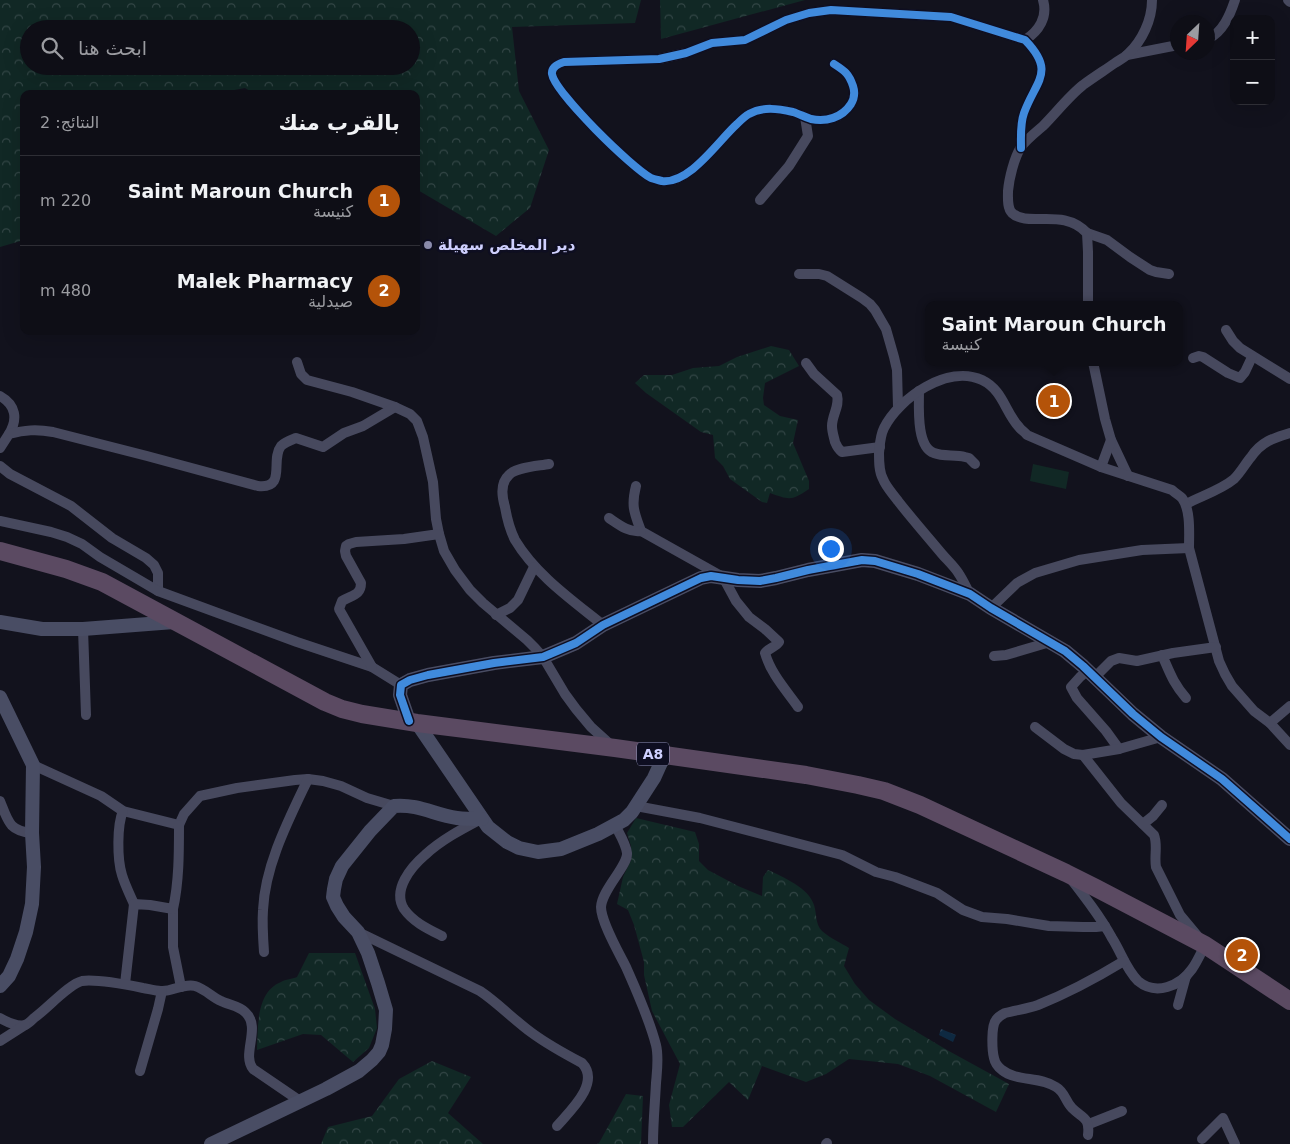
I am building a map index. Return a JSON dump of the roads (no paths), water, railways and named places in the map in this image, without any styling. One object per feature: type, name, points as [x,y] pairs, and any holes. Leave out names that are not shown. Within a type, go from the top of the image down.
[{"type":"highway","name":"A8","points":[[0,551],[66,568],[102,582],[325,702],[342,709],[413,722],[806,775],[884,791],[920,805],[1066,873],[1205,945],[1290,1001]]},
{"type":"street","points":[[1025,40],[1032,36],[1041,23],[1045,13],[1043,0]]},
{"type":"street","points":[[1152,0],[1152,10],[1148,24],[1127,55],[1082,86],[1021,148],[1013,166],[1008,189],[1009,209],[1012,214],[1020,218],[1056,219],[1073,222],[1087,233],[1108,240],[1150,270],[1169,274]]},
{"type":"street","points":[[1215,34],[1219,31],[1229,16],[1235,0]]},
{"type":"street","points":[[834,64],[843,69],[849,76],[855,91],[847,110],[837,117],[826,120],[810,118],[774,109],[763,109],[748,114],[693,170],[679,179],[663,181],[651,178],[617,151],[568,98],[558,86],[552,74],[552,69],[557,64],[564,62],[659,59],[686,53],[712,43],[745,40],[786,20],[809,13],[831,10],[951,17],[1025,40],[1034,49],[1042,70],[1037,87],[1024,113],[1021,148]]},
{"type":"street","points":[[1127,55],[1170,47]]},
{"type":"street","points":[[760,200],[789,166],[808,136],[805,116]]},
{"type":"street","points":[[1087,233],[1088,301]]},
{"type":"street","points":[[799,274],[827,276],[862,298],[875,310],[886,329],[897,370],[898,407]]},
{"type":"street","points":[[1226,330],[1240,348],[1290,379]]},
{"type":"street","points":[[1193,358],[1203,357],[1228,373],[1240,378],[1252,357]]},
{"type":"street","points":[[298,362],[301,374],[307,380],[352,392],[394,407],[410,414],[417,421],[423,437],[433,482],[439,534],[444,551],[455,570],[476,597],[527,640],[543,657],[576,709],[591,727],[615,748]]},
{"type":"street","points":[[806,363],[814,374],[836,394],[838,403],[832,425],[833,435],[840,451],[880,447]]},
{"type":"street","points":[[1094,366],[1111,440],[1128,476]]},
{"type":"street","points":[[970,594],[960,575],[915,522],[882,479],[879,466],[881,437],[884,428],[898,407],[919,391],[934,383],[960,376],[983,380],[1002,397],[1018,427],[1027,435],[1101,467],[1145,480],[1172,490],[1181,496],[1186,504],[1190,529],[1189,548],[1220,661],[1232,686],[1254,711],[1270,724],[1290,745]]},
{"type":"street","points":[[919,391],[919,422],[922,439],[927,449],[933,453],[969,458],[975,464]]},
{"type":"street","points":[[0,396],[8,401],[12,406],[13,412],[13,427],[0,448]]},
{"type":"street","points":[[9,434],[26,430],[53,432],[265,487],[274,481],[278,452],[282,445],[296,438],[323,447],[344,433],[370,422],[394,407]]},
{"type":"street","points":[[1186,504],[1233,480],[1263,443],[1290,433]]},
{"type":"street","points":[[1101,467],[1111,440]]},
{"type":"street","points":[[549,464],[510,473],[503,486],[502,494],[508,522],[515,540],[534,567],[603,625]]},
{"type":"street","points":[[0,466],[10,474],[71,506],[112,538],[146,558],[154,565],[158,573],[158,591]]},
{"type":"street","points":[[636,486],[633,509],[641,531]]},
{"type":"street","points":[[608,518],[636,532],[641,531],[723,577],[740,607],[779,642],[765,653],[772,671],[798,707]]},
{"type":"street","points":[[0,521],[51,532],[82,544],[100,557],[158,591],[372,668],[401,685]]},
{"type":"street","points":[[372,668],[339,609],[342,601],[356,595],[361,588],[346,556],[346,546],[356,542],[397,540],[439,534]]},
{"type":"street","points":[[991,608],[1017,583],[1036,573],[1079,560],[1142,550],[1189,548]]},
{"type":"street","points":[[401,685],[410,680],[428,675],[494,662],[543,657],[576,643],[603,625],[701,578],[711,576],[760,581],[862,560],[875,561],[918,574],[970,594],[1065,651],[1092,674],[1116,699],[1161,737],[1222,779],[1290,839]]},
{"type":"street","points":[[496,615],[510,608],[518,600],[534,567]]},
{"type":"street","points":[[0,622],[42,629],[83,629],[174,622]]},
{"type":"street","points":[[83,629],[86,715]]},
{"type":"street","points":[[994,656],[1006,655],[1050,642]]},
{"type":"street","points":[[1119,749],[1077,698],[1071,687],[1080,677],[1092,674],[1119,658],[1138,660],[1216,647]]},
{"type":"street","points":[[1162,655],[1176,687],[1186,698]]},
{"type":"street","points":[[401,685],[400,696],[413,722],[482,819],[488,827],[518,848],[538,852],[561,849],[598,834],[624,820],[632,812],[654,778],[664,756]]},
{"type":"street","points":[[0,697],[33,765],[32,833],[34,867],[32,904],[26,932],[9,976],[0,986]]},
{"type":"street","points":[[1270,724],[1290,706]]},
{"type":"street","points":[[1035,727],[1064,749],[1074,754],[1119,749],[1161,737]]},
{"type":"street","points":[[1066,873],[1105,926],[1124,962],[1139,981],[1152,988],[1166,988],[1182,980],[1192,969],[1205,945],[1180,915],[1156,867],[1157,841],[1154,835],[1121,803],[1083,754]]},
{"type":"street","points":[[33,765],[101,796],[122,810],[179,825]]},
{"type":"street","points":[[181,987],[173,948],[173,909],[176,895],[179,825],[184,814],[200,796],[237,788],[308,779],[341,786],[367,798],[394,806],[407,805],[456,818],[482,819]]},
{"type":"street","points":[[264,952],[263,909],[266,886],[274,857],[308,779]]},
{"type":"street","points":[[0,801],[12,826],[17,830],[32,833]]},
{"type":"street","points":[[1143,824],[1162,805]]},
{"type":"street","points":[[394,806],[370,830],[342,866],[336,878],[333,897],[344,917],[358,932],[480,991],[534,1034],[582,1063],[586,1068],[588,1076],[585,1091],[557,1126]]},
{"type":"street","points":[[636,806],[700,818],[842,855],[876,872],[937,893],[962,910],[982,917],[1049,926],[1083,928],[1105,926]]},
{"type":"street","points":[[122,810],[119,833],[120,864],[122,875],[134,904],[125,984]]},
{"type":"street","points":[[442,936],[415,920],[403,908],[400,895],[402,884],[424,855],[442,842],[482,819]]},
{"type":"street","points":[[615,825],[627,854],[603,900],[601,909],[609,932],[649,1021],[657,1048],[653,1144]]},
{"type":"street","points":[[134,904],[173,909]]},
{"type":"street","points":[[211,1144],[359,1071],[378,1052],[382,1045],[385,1030],[386,1010],[378,983],[358,932]]},
{"type":"street","points":[[1122,1111],[1088,1130],[1086,1120],[1069,1104],[1064,1094],[1058,1088],[1047,1082],[1008,1074],[1001,1069],[996,1064],[994,1058],[993,1039],[994,1024],[999,1016],[1038,1005],[1090,981],[1124,962]]},
{"type":"street","points":[[1178,1005],[1186,976]]},
{"type":"street","points":[[0,1041],[45,1010],[69,989],[82,982],[99,981],[125,984],[162,992],[181,987],[195,986],[222,1002],[242,1009],[246,1013],[251,1019],[252,1027],[250,1065],[300,1101]]},
{"type":"street","points":[[140,1071],[162,992]]},
{"type":"street","points":[[0,1018],[15,1024],[26,1024]]},
{"type":"street","points":[[1202,1139],[1223,1118],[1235,1144]]},
{"type":"water","points":[[941,1029],[956,1035],[953,1042],[939,1035]]},
{"type":"place","name":"دير المخلص سهيلة","points":[[428,245]]},
{"type":"place","name":"Saint Maroun Church","points":[[1054,401]]},
{"type":"place","name":"Malek Pharmacy","points":[[1242,955]]}]
